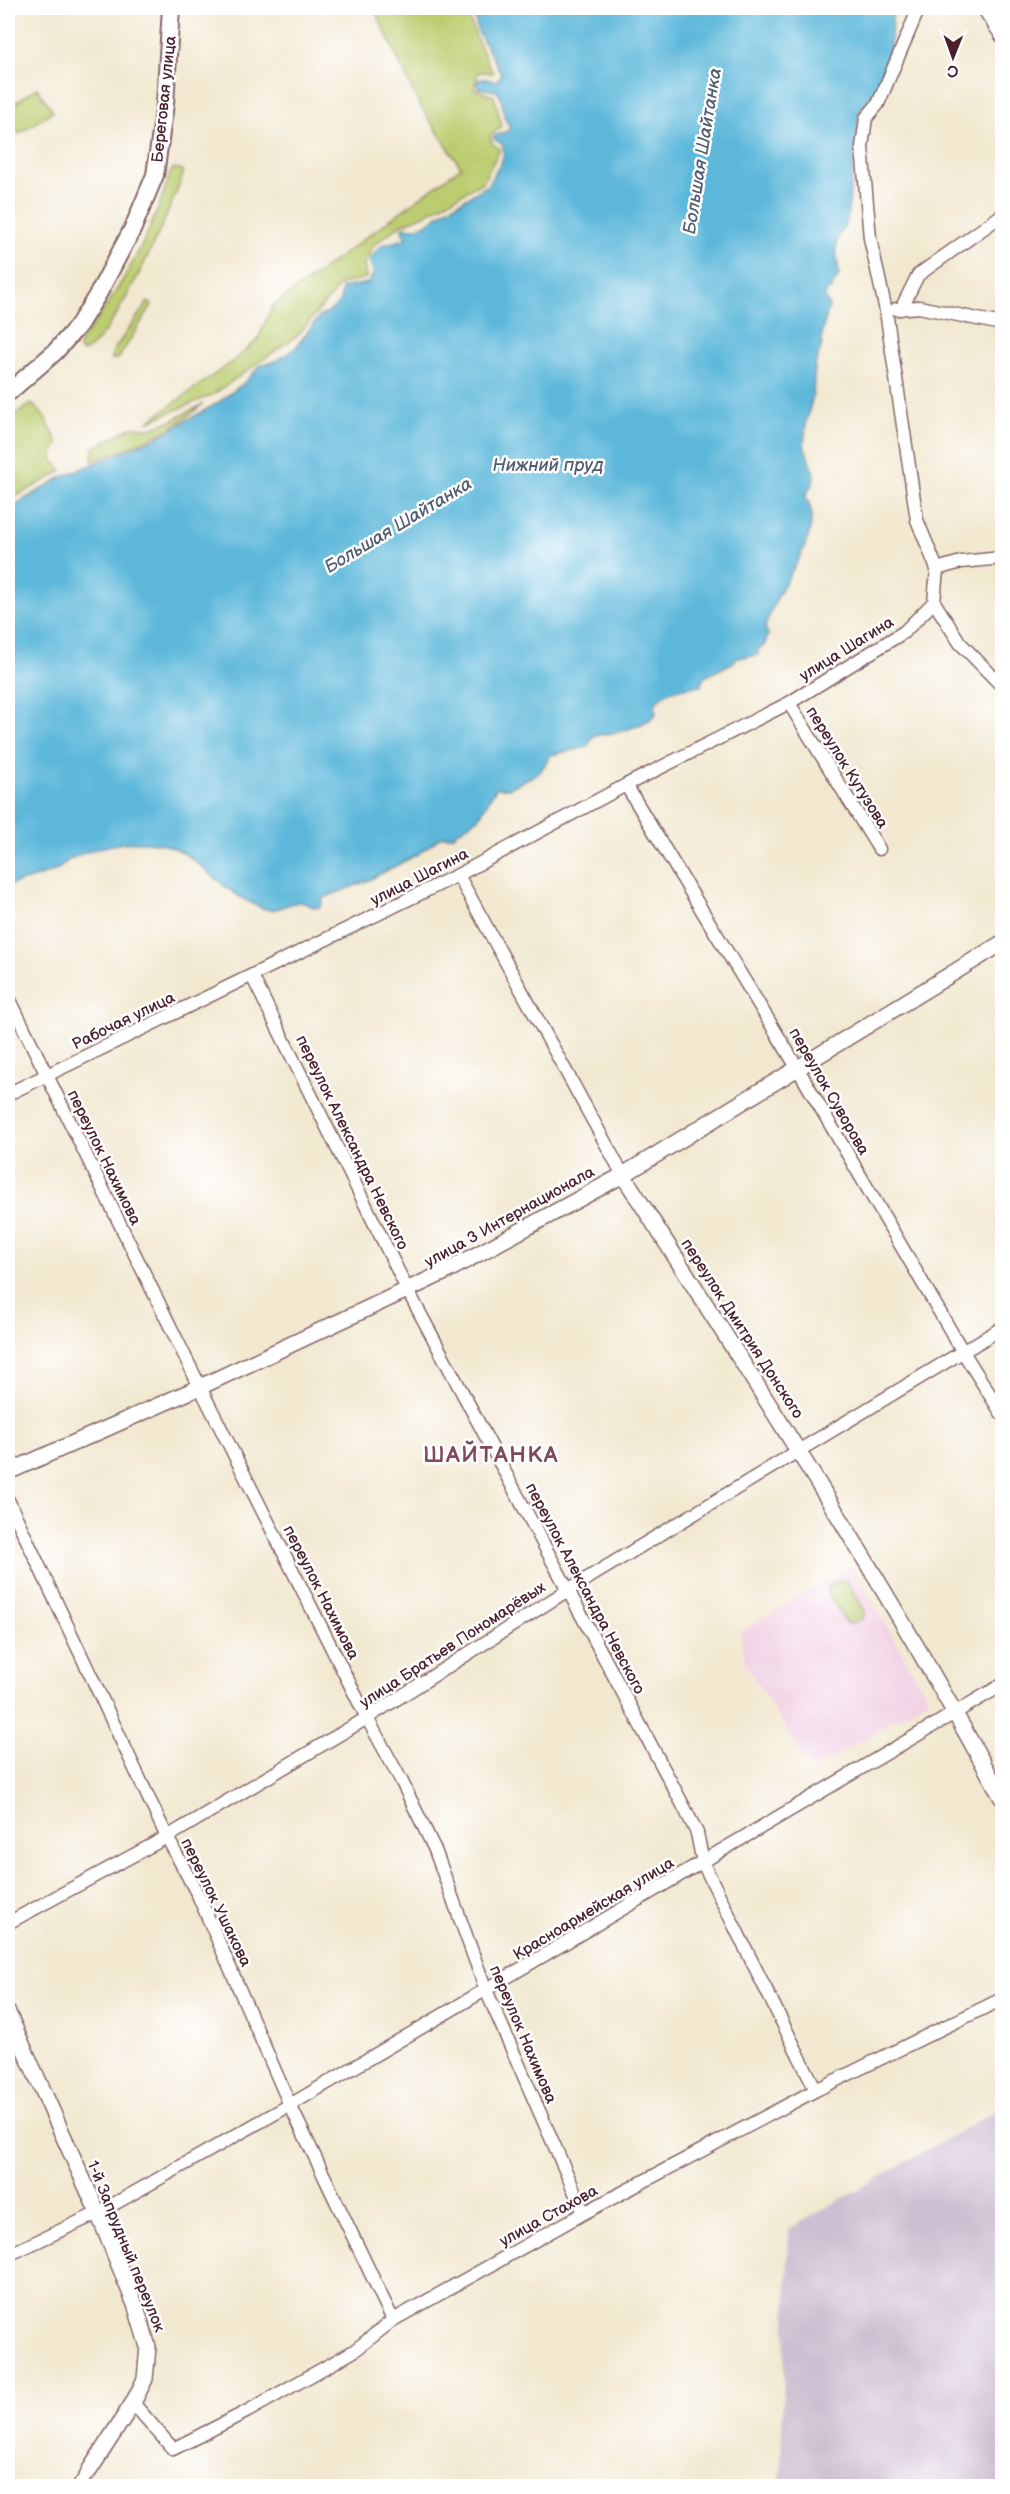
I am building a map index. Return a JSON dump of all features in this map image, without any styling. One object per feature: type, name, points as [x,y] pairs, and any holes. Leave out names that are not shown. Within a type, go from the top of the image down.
[{"type":"main road","name":"Береговая улица","points":[[8,393],[55,352],[78,326],[133,228],[155,175],[165,104],[171,8]]},
{"type":"street","points":[[919,8],[878,104],[866,118],[862,147],[870,238],[886,311],[917,520],[937,569],[934,602],[960,643],[1002,686]]},
{"type":"street","points":[[982,8],[1002,37]]},
{"type":"street","points":[[901,309],[918,275],[1002,215]]},
{"type":"street","points":[[886,311],[919,307],[1002,324]]},
{"type":"street","points":[[937,569],[961,562],[1002,558]]},
{"type":"street","name":"улица Шагина","points":[[252,976],[459,875],[626,785],[789,703],[904,632],[934,602]]},
{"type":"street","name":"переулок Кутузова","points":[[789,703],[879,849]]},
{"type":"street","name":"переулок Суворова","points":[[626,785],[798,1069],[963,1352],[1002,1414]]},
{"type":"street","name":"переулок Дмитрия Донского","points":[[459,875],[623,1175],[800,1450],[956,1713],[1002,1798]]},
{"type":"street","name":"улица 3 Интернационала","points":[[8,1472],[408,1291],[623,1175],[1002,943]]},
{"type":"street","name":"Рабочая улица","points":[[8,1094],[252,976]]},
{"type":"street","name":"переулок Александра Невского","points":[[252,976],[408,1291],[693,1823],[703,1863],[816,2090]]},
{"type":"street","name":"переулок Нахимова","points":[[8,996],[200,1387],[435,1850],[486,1990],[584,2213]]},
{"type":"street","name":"улица Братьев Пономарёвых","points":[[8,1923],[167,1837],[367,1718],[568,1590],[1002,1328]]},
{"type":"street","name":"переулок Ушакова","points":[[8,1500],[167,1837],[199,1897],[290,2105],[393,2320]]},
{"type":"street","name":"Красноармейская улица","points":[[8,2256],[98,2213],[290,2105],[1002,1685]]},
{"type":"street","name":"улица Стахова","points":[[133,2403],[173,2449],[248,2412],[354,2351],[393,2320],[584,2213],[816,2090],[1002,1999]]},
{"type":"street","name":"1-й Запрудный переулок","points":[[8,2013],[98,2213],[136,2307],[148,2347],[145,2379],[133,2403],[79,2487]]},
{"type":"shaded area","points":[[851,1565],[929,1699],[811,1771],[745,1663],[740,1632]]},
{"type":"shaded area","points":[[1002,2107],[1002,2486],[780,2486],[789,2229]]},
{"type":"green space","points":[[374,8],[466,8],[476,37],[493,73],[478,72],[474,89],[494,96],[502,126],[490,136],[492,143],[500,149],[483,182],[424,215],[399,226],[374,245],[364,264],[366,278],[341,284],[297,336],[212,395],[147,422],[236,359],[258,339],[272,307],[461,167],[419,104]]},
{"type":"green space","points":[[37,88],[53,111],[19,134],[8,118],[8,108]]},
{"type":"green space","points":[[174,168],[182,170],[183,175],[139,273],[109,326],[94,343],[82,352],[79,350],[80,342],[95,323],[133,262]]},
{"type":"green space","points":[[148,302],[152,305],[118,359],[112,359],[113,351]]},
{"type":"green space","points":[[32,404],[44,416],[58,443],[52,458],[62,471],[8,501],[8,419]]},
{"type":"green space","points":[[203,404],[165,431],[92,461],[93,448],[132,427],[150,428],[171,421]]},
{"type":"green space","points":[[839,1580],[847,1581],[865,1611],[863,1618],[853,1624],[846,1623],[828,1593],[829,1586]]},
{"type":"water","name":"Нижний пруд","points":[[473,8],[893,8],[890,48],[883,78],[859,114],[847,220],[838,238],[836,250],[839,275],[830,290],[826,291],[825,297],[829,306],[822,332],[822,344],[815,365],[813,395],[806,423],[804,445],[814,474],[813,483],[805,496],[810,506],[810,530],[800,556],[779,593],[765,627],[768,635],[764,646],[758,649],[758,655],[736,658],[734,662],[703,678],[701,686],[678,689],[663,696],[655,707],[656,714],[644,722],[618,732],[594,735],[587,747],[551,755],[540,772],[510,788],[496,788],[479,817],[452,836],[442,836],[418,854],[369,880],[324,898],[320,907],[315,908],[298,902],[267,910],[233,892],[185,854],[158,843],[127,843],[97,849],[70,859],[58,869],[8,885],[8,509],[62,477],[154,439],[216,404],[245,382],[260,366],[276,361],[295,348],[319,317],[340,302],[342,288],[368,283],[374,273],[369,260],[382,245],[406,239],[402,231],[404,227],[416,228],[428,223],[489,185],[504,152],[503,145],[494,139],[494,136],[508,131],[510,126],[505,119],[501,98],[497,91],[478,88],[478,80],[483,78],[495,81],[501,73],[478,32]]},
{"type":"district","name":"ШАЙТАНКА","points":[[491,1454]]},
{"type":"water label","name":"Большая Шайтанка","points":[[702,151]]},
{"type":"water label","name":"Большая Шайтанка","points":[[398,525]]}]
